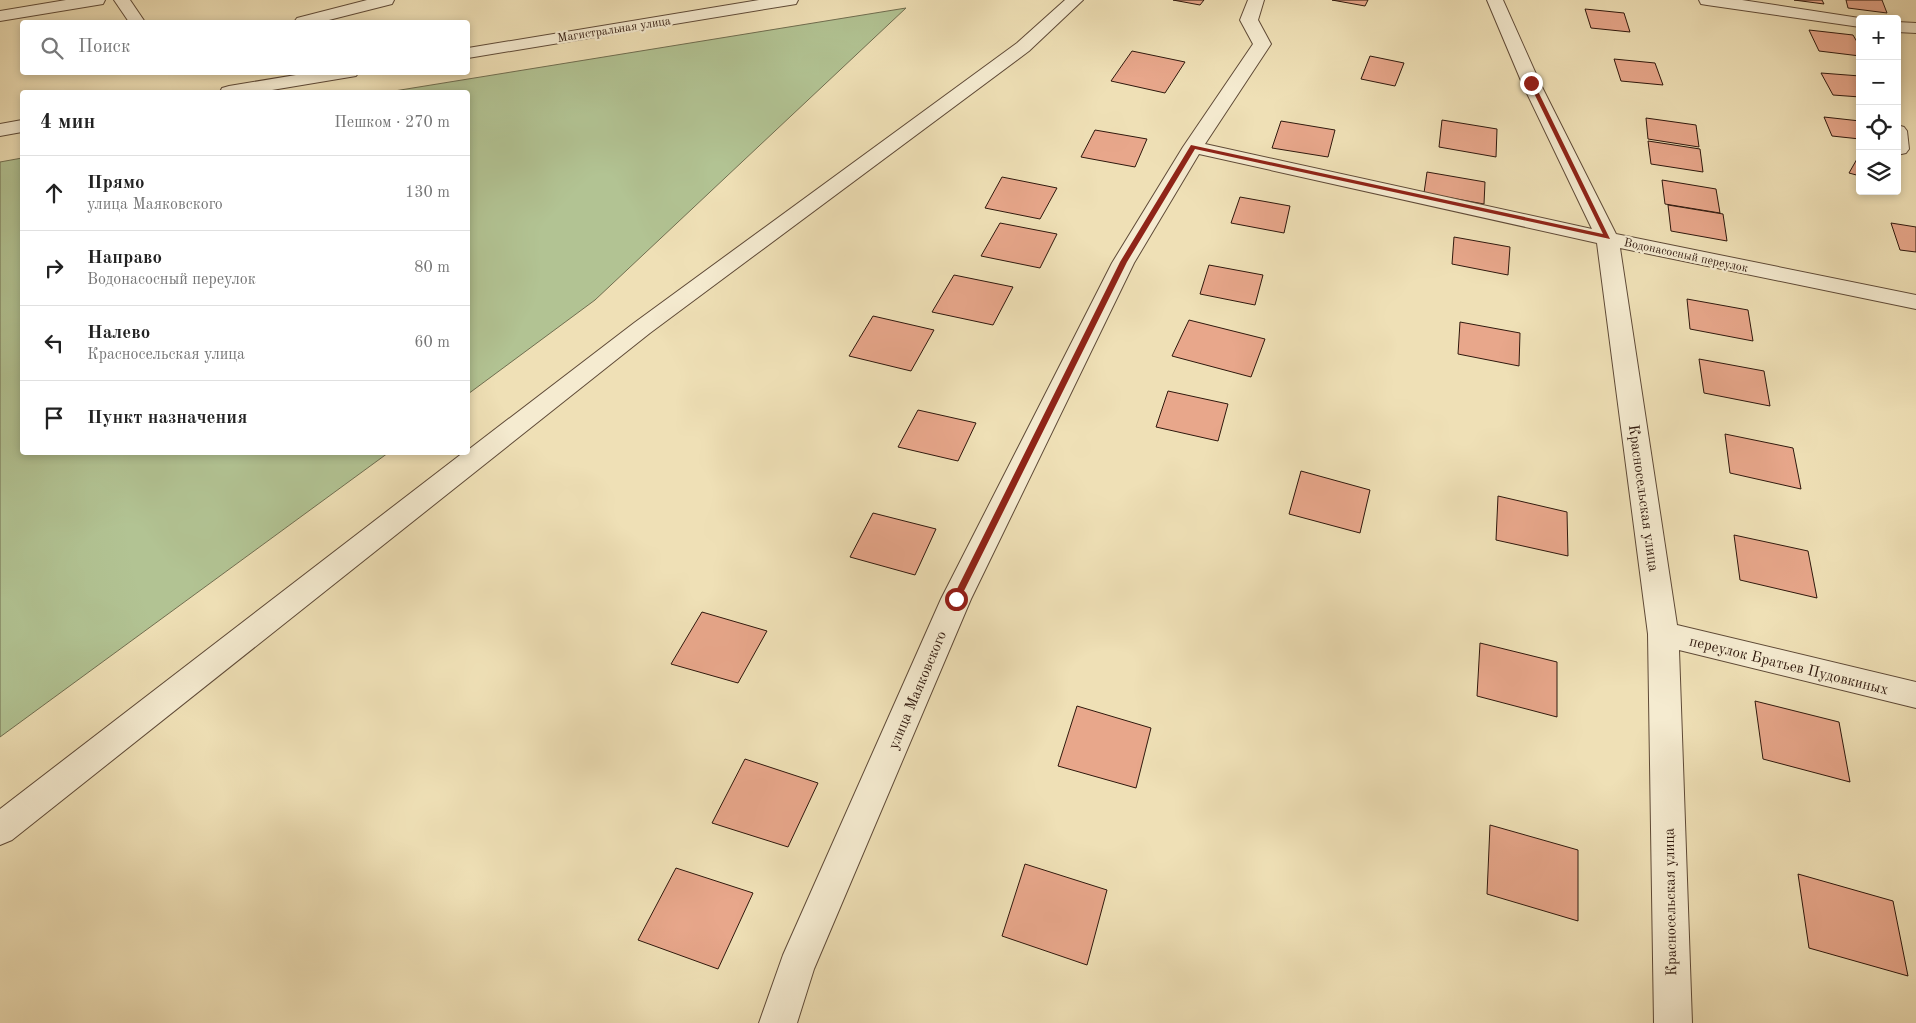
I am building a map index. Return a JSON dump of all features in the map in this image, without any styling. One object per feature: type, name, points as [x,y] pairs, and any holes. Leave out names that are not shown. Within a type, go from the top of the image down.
[{"type":"street","points":[[0,16],[97,0]]},
{"type":"street","points":[[122,0],[136,20]]},
{"type":"street","points":[[311,20],[386,0]]},
{"type":"street","name":"Магистральная улица","points":[[470,53],[790,0]]},
{"type":"street","points":[[0,829],[642,328],[1023,46],[1075,0]]},
{"type":"street","name":"улица Маяковского","points":[[778,1023],[796,968],[956,599],[1123,262],[1193,146],[1262,44],[1249,20],[1256,0]]},
{"type":"street","name":"Красносельская улица","points":[[1495,0],[1531,83],[1608,237],[1663,634],[1673,1023]]},
{"type":"street","points":[[1707,0],[1856,21]]},
{"type":"street","points":[[1901,27],[1916,28]]},
{"type":"street","points":[[241,90],[332,75]]},
{"type":"street","points":[[0,130],[20,126]]},
{"type":"street","name":"Водонасосный переулок","points":[[1193,146],[1608,237],[1690,257],[1916,302]]},
{"type":"street","name":"переулок Братьев Пудовкиных","points":[[1663,634],[1916,695]]},
{"type":"green space","points":[[906,8],[595,300],[470,393],[470,90],[400,90]]},
{"type":"green space","points":[[20,158],[20,455],[385,455],[0,737],[0,162]]},
{"type":"building","points":[[1173,0],[1204,0],[1200,5]]},
{"type":"building","points":[[1332,0],[1368,0],[1365,6]]},
{"type":"building","points":[[1794,0],[1822,0],[1824,4]]},
{"type":"building","points":[[1846,0],[1882,0],[1887,13],[1848,8]]},
{"type":"building","points":[[1585,9],[1624,13],[1630,32],[1591,28]]},
{"type":"building","points":[[1809,30],[1853,35],[1856,40],[1856,56],[1819,51]]},
{"type":"building","points":[[1132,51],[1185,62],[1165,93],[1111,81]]},
{"type":"building","points":[[1370,56],[1404,63],[1395,86],[1361,79]]},
{"type":"building","points":[[1614,59],[1655,63],[1663,85],[1621,81]]},
{"type":"building","points":[[1821,73],[1856,76],[1856,97],[1833,95]]},
{"type":"building","points":[[1824,117],[1856,121],[1856,139],[1832,136]]},
{"type":"building","points":[[1646,118],[1696,125],[1699,147],[1648,139]]},
{"type":"building","points":[[1442,120],[1497,129],[1496,157],[1439,147]]},
{"type":"building","points":[[1281,121],[1335,130],[1328,157],[1272,148]]},
{"type":"building","points":[[1095,130],[1147,139],[1135,167],[1081,157]]},
{"type":"building","points":[[1648,141],[1700,149],[1703,172],[1651,164]]},
{"type":"building","points":[[1856,161],[1856,175],[1849,173]]},
{"type":"building","points":[[1427,172],[1485,182],[1484,204],[1424,193]]},
{"type":"building","points":[[1002,177],[1057,188],[1040,219],[985,208]]},
{"type":"building","points":[[1662,180],[1716,189],[1720,213],[1665,204]]},
{"type":"building","points":[[1240,197],[1290,206],[1284,233],[1231,223]]},
{"type":"building","points":[[1668,205],[1723,214],[1727,241],[1671,231]]},
{"type":"building","points":[[1000,223],[1057,234],[1040,268],[981,256]]},
{"type":"building","points":[[1891,223],[1916,227],[1916,252],[1900,250]]},
{"type":"building","points":[[1454,237],[1510,247],[1508,275],[1452,264]]},
{"type":"building","points":[[1209,265],[1263,275],[1255,305],[1200,294]]},
{"type":"building","points":[[954,275],[1013,287],[993,325],[932,312]]},
{"type":"building","points":[[1687,299],[1748,310],[1753,341],[1690,329]]},
{"type":"building","points":[[873,316],[934,330],[911,371],[849,356]]},
{"type":"building","points":[[1189,320],[1265,339],[1251,377],[1172,356]]},
{"type":"building","points":[[1460,322],[1520,333],[1519,366],[1458,354]]},
{"type":"building","points":[[1699,359],[1764,371],[1770,406],[1704,393]]},
{"type":"building","points":[[1168,391],[1228,404],[1218,441],[1156,427]]},
{"type":"building","points":[[918,410],[976,423],[958,461],[898,447]]},
{"type":"building","points":[[1725,434],[1793,448],[1801,489],[1730,473]]},
{"type":"building","points":[[1301,471],[1370,490],[1360,533],[1289,514]]},
{"type":"building","points":[[1498,496],[1567,512],[1568,556],[1496,540]]},
{"type":"building","points":[[873,513],[936,529],[915,575],[850,557]]},
{"type":"building","points":[[1734,535],[1808,551],[1817,598],[1740,580]]},
{"type":"building","points":[[702,612],[767,631],[738,683],[671,664]]},
{"type":"building","points":[[1480,643],[1557,662],[1557,717],[1477,696]]},
{"type":"building","points":[[1755,701],[1839,722],[1850,782],[1763,759]]},
{"type":"building","points":[[1077,706],[1151,728],[1136,788],[1058,766]]},
{"type":"building","points":[[745,759],[818,783],[788,847],[712,823]]},
{"type":"building","points":[[1490,825],[1578,850],[1578,921],[1487,894]]},
{"type":"building","points":[[1025,864],[1107,890],[1087,965],[1002,936]]},
{"type":"building","points":[[676,868],[753,893],[718,969],[638,940]]},
{"type":"building","points":[[1798,874],[1893,901],[1908,976],[1809,948]]},
{"type":"route","points":[[956,599],[1123,262],[1193,146],[1608,237],[1531,83]]}]
